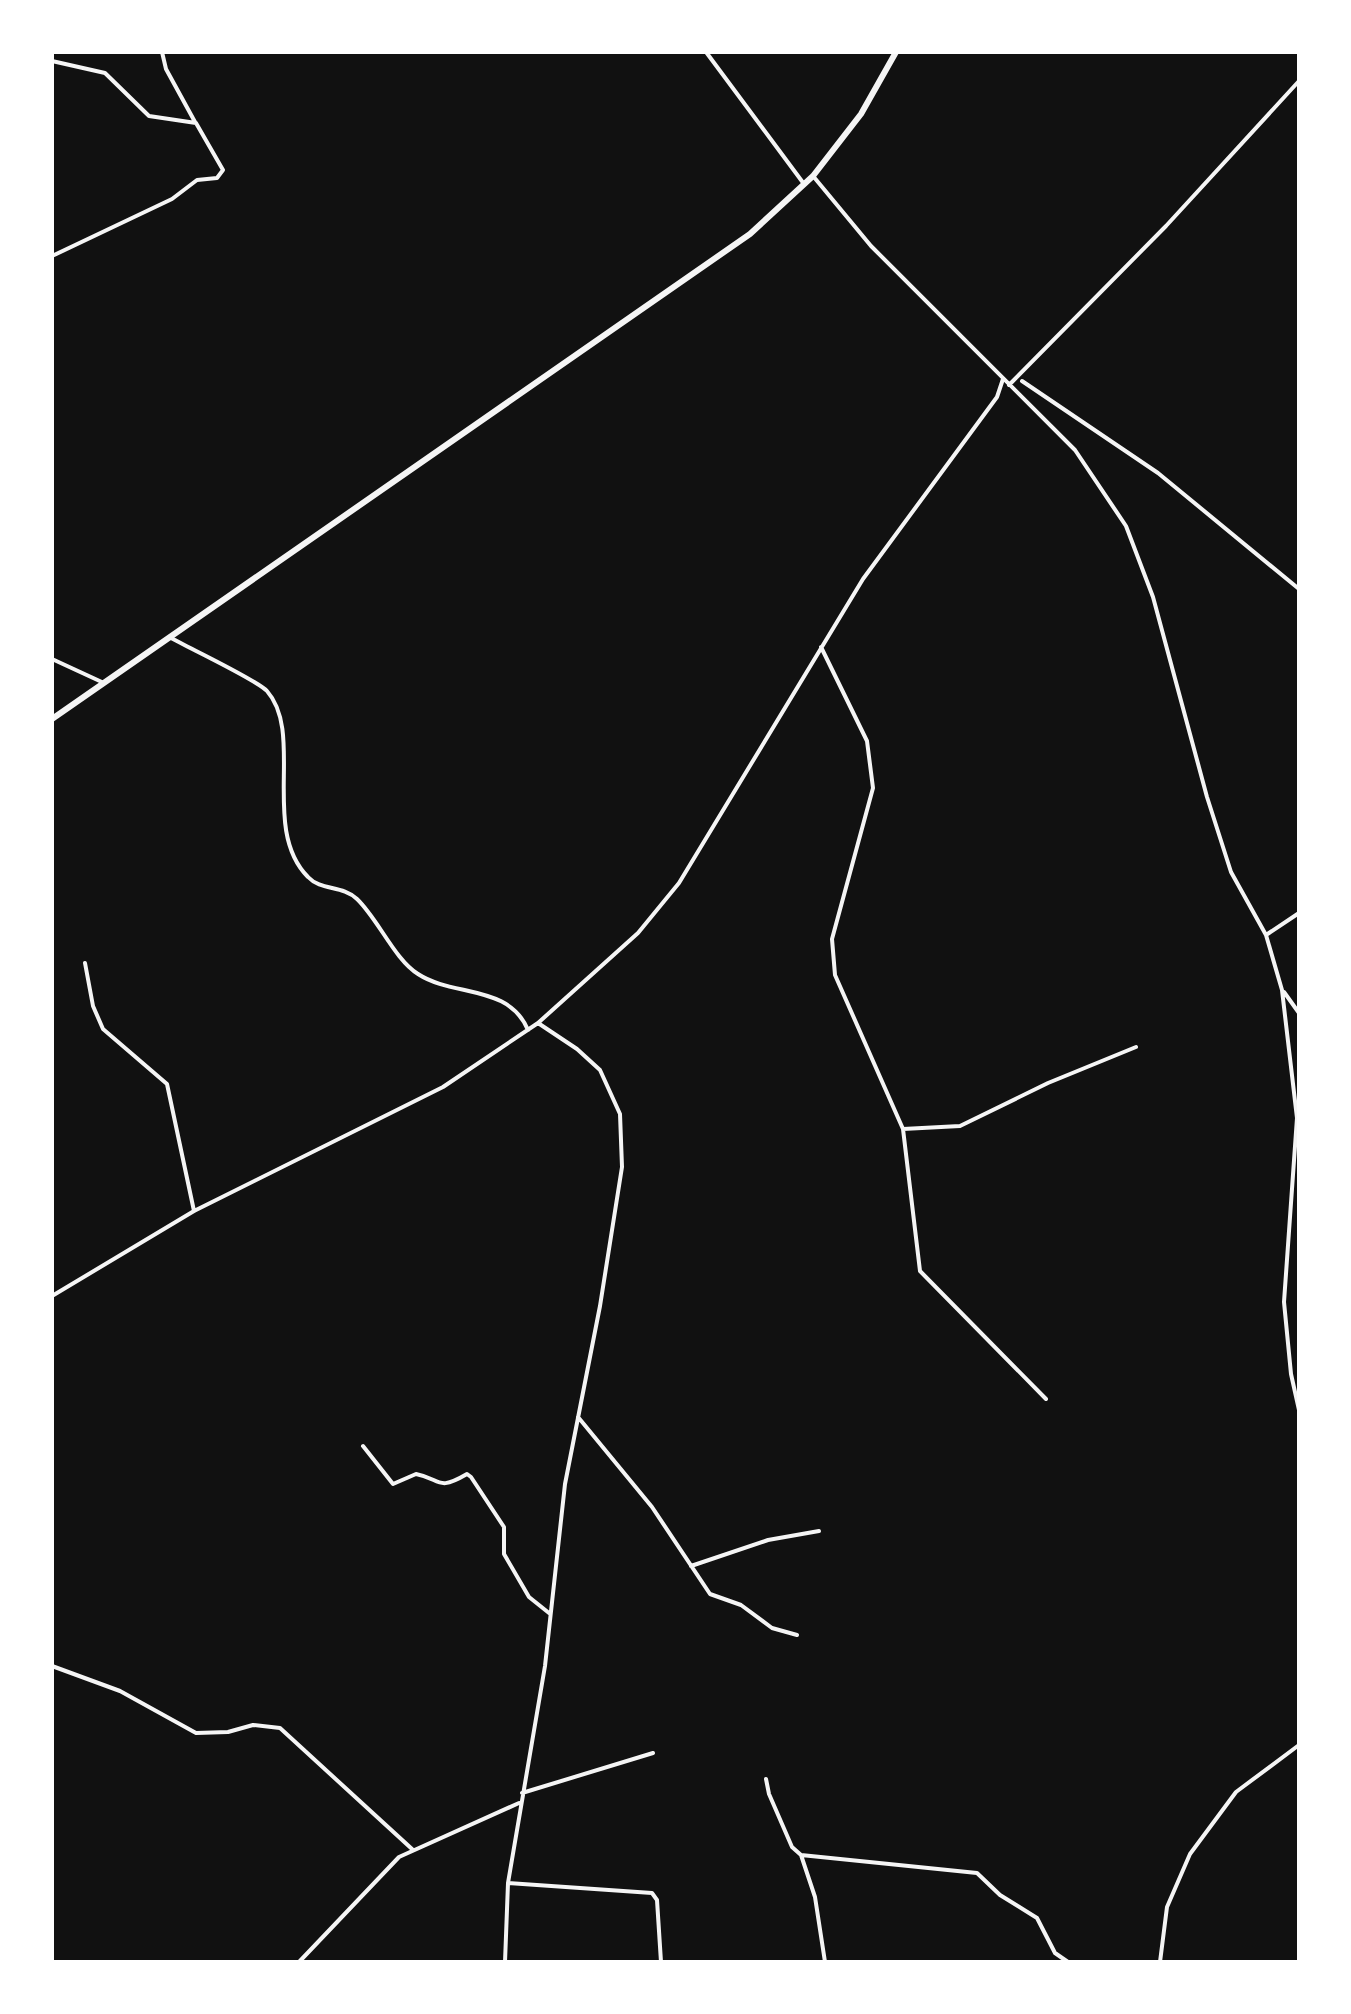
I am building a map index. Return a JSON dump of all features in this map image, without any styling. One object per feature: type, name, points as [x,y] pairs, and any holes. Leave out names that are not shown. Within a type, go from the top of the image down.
[{"type":"main road","points":[[52,719],[750,234],[813,176],[861,114],[896,52]]},
{"type":"street","points":[[52,256],[163,203],[197,180],[221,175],[220,159],[166,69],[162,52]]},
{"type":"street","points":[[706,52],[804,184]]},
{"type":"street","points":[[52,61],[105,73],[149,116],[196,123]]},
{"type":"street","points":[[1009,385],[1166,226],[1299,81]]},
{"type":"street","points":[[813,176],[871,246],[1075,450],[1126,526],[1153,597],[1207,797],[1231,872],[1266,935],[1282,990],[1297,1118],[1284,1302],[1291,1374],[1299,1410]]},
{"type":"street","points":[[52,1296],[194,1211],[420,1100],[538,1023],[638,933],[679,883],[863,579],[997,397],[1003,379]]},
{"type":"street","points":[[1022,381],[1158,473],[1299,589]]},
{"type":"street","points":[[171,638],[259,684],[271,698],[277,710],[284,765],[284,823],[304,874],[313,882],[351,894],[418,974],[485,994],[517,1012],[528,1030]]},
{"type":"street","points":[[821,647],[867,741],[873,788],[832,939],[835,975],[903,1129],[920,1271],[1046,1399]]},
{"type":"street","points":[[52,659],[104,683]]},
{"type":"street","points":[[1266,935],[1299,913]]},
{"type":"street","points":[[85,963],[93,1006],[103,1029],[167,1084],[194,1211]]},
{"type":"street","points":[[1282,990],[1299,1013]]},
{"type":"street","points":[[505,1962],[508,1883],[545,1666],[549,1613],[578,1417],[622,1167],[622,1130],[613,1094],[600,1070],[577,1049],[538,1023]]},
{"type":"street","points":[[903,1129],[960,1126],[1048,1083],[1136,1047]]},
{"type":"street","points":[[578,1417],[652,1507],[713,1597],[741,1605],[772,1628],[797,1635]]},
{"type":"street","points":[[363,1446],[393,1484],[416,1474],[436,1484],[451,1483],[467,1474],[471,1477],[504,1527],[504,1554],[529,1597],[549,1613]]},
{"type":"street","points":[[691,1566],[768,1540],[819,1531]]},
{"type":"street","points":[[52,1666],[120,1691],[196,1733],[228,1732],[253,1725],[280,1728],[412,1849]]},
{"type":"street","points":[[1160,1962],[1167,1907],[1190,1854],[1236,1792],[1299,1745]]},
{"type":"street","points":[[522,1793],[653,1753]]},
{"type":"street","points":[[766,1779],[792,1847],[801,1855],[815,1897],[825,1962]]},
{"type":"street","points":[[299,1962],[381,1873],[412,1849],[520,1802]]},
{"type":"street","points":[[801,1855],[977,1873],[1000,1895],[1037,1918],[1055,1953],[1068,1962]]},
{"type":"street","points":[[508,1883],[652,1893],[657,1900],[661,1962]]}]
